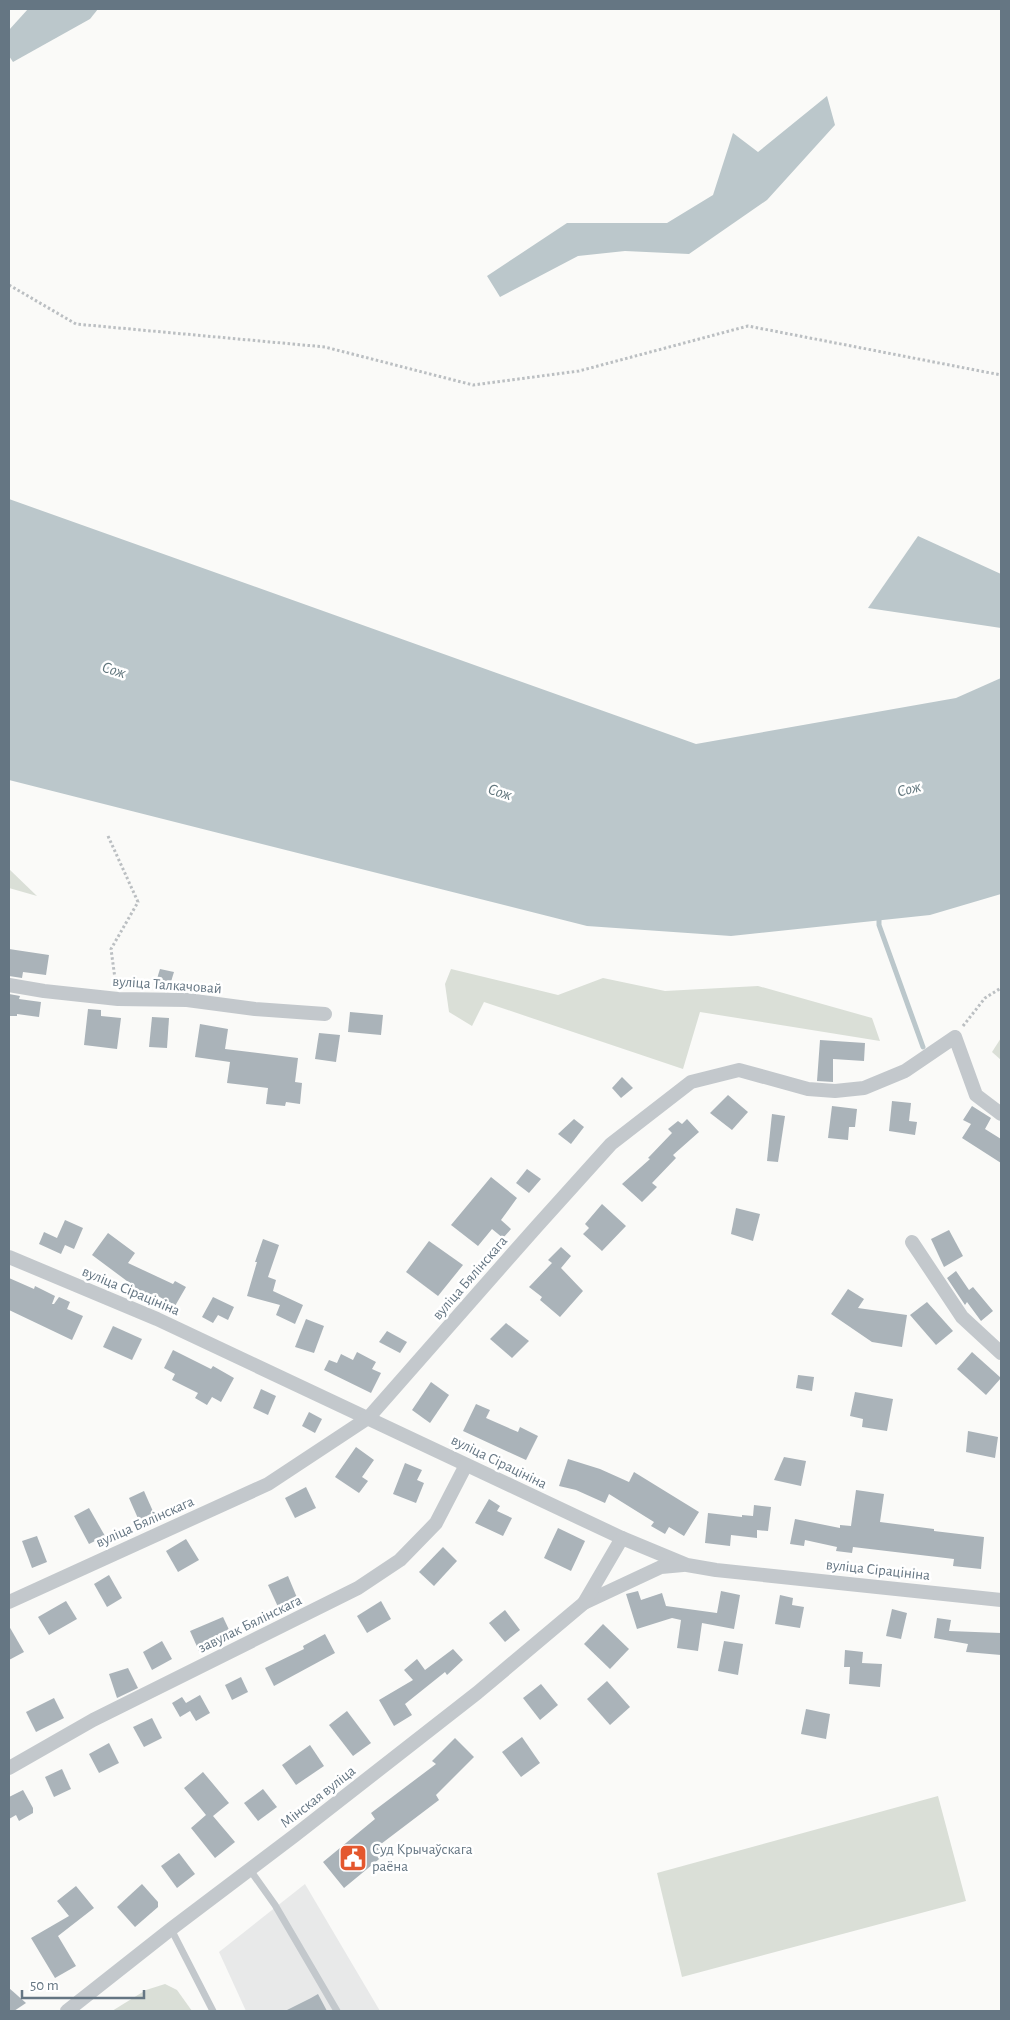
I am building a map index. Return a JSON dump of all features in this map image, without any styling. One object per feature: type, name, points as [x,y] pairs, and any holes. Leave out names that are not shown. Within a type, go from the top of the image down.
[{"type":"street","name":"вуліца Талкачовай","points":[[9,985],[118,999],[186,1000],[255,1009],[325,1014]]},
{"type":"street","points":[[955,1036],[976,1094],[1001,1114]]},
{"type":"street","name":"вуліца Бялінскага","points":[[9,1602],[268,1484],[368,1418],[612,1144],[691,1082],[739,1070],[808,1089],[835,1091],[864,1088],[905,1071],[955,1036]]},
{"type":"street","points":[[912,1242],[962,1316],[1001,1353]]},
{"type":"street","name":"вуліца Сірацініна","points":[[9,1257],[157,1319],[622,1538],[687,1565],[716,1570],[1001,1600]]},
{"type":"street","name":"завулак Бялінскага","points":[[9,1768],[93,1720],[358,1588],[400,1560],[436,1523],[466,1465]]},
{"type":"street","name":"Мінская вуліца","points":[[584,1603],[622,1538]]},
{"type":"street","name":"Мінская вуліца","points":[[67,2011],[476,1693],[584,1603],[661,1567],[687,1565]]},
{"type":"lane","points":[[250,1870],[275,1905],[337,2011]]},
{"type":"lane","points":[[171,1929],[213,2011]]},
{"type":"path","points":[[9,286],[76,324],[325,347],[473,385],[579,371],[748,326],[1001,375]]},
{"type":"path","points":[[108,836],[138,902],[111,949],[118,999]]},
{"type":"path","points":[[955,1036],[985,998],[1001,988]]},
{"type":"shaded area","points":[[9,869],[37,896],[9,888]]},
{"type":"shaded area","points":[[451,969],[558,995],[603,978],[665,991],[758,986],[872,1018],[880,1041],[700,1012],[683,1069],[484,1002],[472,1026],[449,1012],[445,984]]},
{"type":"shaded area","points":[[1001,1038],[1001,1060],[992,1052]]},
{"type":"shaded area","points":[[938,1796],[966,1901],[682,1977],[657,1873]]},
{"type":"shaded area","points":[[305,1884],[380,2011],[246,2011],[219,1952]]},
{"type":"shaded area","points":[[165,1984],[177,1990],[192,2011],[112,2011],[146,1990]]},
{"type":"water","points":[[28,9],[98,9],[90,19],[13,62],[9,56],[9,30]]},
{"type":"water","points":[[827,96],[835,125],[767,200],[689,254],[625,251],[578,256],[500,297],[487,276],[567,223],[667,223],[713,195],[733,133],[758,152]]},
{"type":"water","name":"Сож","points":[[9,499],[696,744],[956,698],[1001,678],[1001,894],[930,915],[731,936],[587,926],[9,780]]},
{"type":"water","points":[[918,536],[1001,574],[1001,628],[868,608]]},
{"type":"building","points":[[9,949],[49,955],[46,975],[23,972],[22,978],[9,976]]},
{"type":"building","points":[[160,969],[174,972],[170,985],[156,982]]},
{"type":"building","points":[[9,994],[20,996],[19,999],[41,1002],[39,1017],[17,1014],[17,1016],[9,1016]]},
{"type":"building","points":[[88,1009],[101,1010],[101,1016],[121,1018],[117,1049],[84,1045]]},
{"type":"building","points":[[350,1012],[383,1015],[381,1035],[348,1032]]},
{"type":"building","points":[[152,1017],[169,1018],[167,1048],[149,1047]]},
{"type":"building","points":[[200,1024],[228,1029],[225,1049],[298,1058],[295,1082],[302,1083],[300,1104],[286,1102],[285,1106],[266,1104],[268,1088],[227,1083],[230,1062],[195,1057]]},
{"type":"building","points":[[319,1033],[340,1035],[336,1062],[315,1059]]},
{"type":"building","points":[[820,1040],[865,1043],[864,1061],[833,1059],[833,1082],[817,1081]]},
{"type":"building","points":[[622,1077],[633,1088],[621,1098],[612,1088]]},
{"type":"building","points":[[728,1095],[748,1112],[732,1130],[710,1113]]},
{"type":"building","points":[[892,1101],[911,1103],[909,1121],[917,1122],[915,1135],[889,1131]]},
{"type":"building","points":[[832,1106],[857,1109],[855,1127],[849,1127],[848,1140],[828,1138]]},
{"type":"building","points":[[972,1106],[991,1118],[985,1129],[1001,1139],[1001,1163],[962,1138],[971,1124],[963,1120]]},
{"type":"building","points":[[772,1114],[785,1116],[778,1162],[767,1161]]},
{"type":"building","points":[[574,1119],[584,1127],[571,1144],[558,1134]]},
{"type":"building","points":[[687,1119],[699,1132],[673,1155],[676,1158],[652,1183],[657,1187],[642,1202],[622,1184],[650,1159],[648,1158],[672,1133],[668,1129],[678,1121],[682,1124]]},
{"type":"building","points":[[527,1169],[541,1179],[529,1193],[516,1183]]},
{"type":"building","points":[[491,1177],[517,1198],[501,1220],[511,1229],[503,1238],[492,1229],[478,1246],[451,1225]]},
{"type":"building","points":[[602,1204],[626,1226],[602,1251],[583,1234],[589,1228],[585,1224]]},
{"type":"building","points":[[736,1208],[760,1214],[753,1241],[731,1234]]},
{"type":"building","points":[[65,1220],[83,1228],[74,1249],[65,1245],[61,1254],[39,1244],[44,1232],[57,1238]]},
{"type":"building","points":[[949,1230],[963,1256],[944,1267],[931,1239]]},
{"type":"building","points":[[108,1233],[135,1253],[128,1263],[173,1284],[175,1281],[186,1287],[175,1306],[153,1293],[150,1299],[133,1292],[135,1287],[92,1255]]},
{"type":"building","points":[[263,1239],[279,1245],[268,1277],[276,1280],[273,1291],[303,1305],[295,1324],[276,1315],[280,1305],[247,1296]]},
{"type":"building","points":[[429,1241],[463,1265],[438,1296],[406,1272]]},
{"type":"building","points":[[561,1247],[571,1256],[561,1268],[583,1291],[560,1317],[540,1300],[542,1297],[529,1287],[552,1263],[548,1260]]},
{"type":"building","points":[[956,1271],[969,1290],[973,1287],[993,1311],[981,1321],[967,1302],[965,1305],[947,1278]]},
{"type":"building","points":[[9,1278],[34,1289],[35,1286],[55,1296],[52,1304],[59,1297],[70,1302],[67,1309],[83,1316],[72,1340],[9,1310]]},
{"type":"building","points":[[848,1289],[864,1299],[858,1308],[907,1315],[902,1347],[872,1342],[831,1314]]},
{"type":"building","points":[[213,1297],[234,1307],[228,1320],[218,1315],[213,1323],[202,1317]]},
{"type":"building","points":[[927,1302],[953,1331],[936,1345],[910,1315]]},
{"type":"building","points":[[306,1319],[324,1326],[314,1353],[295,1347]]},
{"type":"building","points":[[506,1323],[529,1341],[512,1358],[490,1339]]},
{"type":"building","points":[[113,1326],[142,1339],[132,1360],[103,1347]]},
{"type":"building","points":[[387,1331],[407,1342],[400,1353],[379,1342]]},
{"type":"building","points":[[173,1350],[211,1369],[213,1366],[234,1378],[221,1402],[212,1397],[207,1405],[195,1398],[198,1393],[172,1380],[175,1374],[164,1368]]},
{"type":"building","points":[[357,1352],[376,1362],[372,1369],[381,1373],[371,1393],[324,1370],[329,1360],[337,1363],[341,1354],[353,1360]]},
{"type":"building","points":[[972,1352],[1001,1378],[986,1395],[957,1369]]},
{"type":"building","points":[[798,1375],[814,1377],[812,1391],[796,1388]]},
{"type":"building","points":[[431,1382],[449,1395],[430,1423],[412,1410]]},
{"type":"building","points":[[261,1389],[276,1396],[268,1415],[253,1408]]},
{"type":"building","points":[[855,1392],[893,1399],[887,1431],[862,1427],[863,1419],[850,1416]]},
{"type":"building","points":[[476,1404],[490,1410],[486,1418],[518,1432],[520,1427],[538,1436],[526,1460],[463,1431]]},
{"type":"building","points":[[309,1412],[322,1419],[315,1433],[302,1426]]},
{"type":"building","points":[[968,1431],[998,1437],[995,1458],[966,1452]]},
{"type":"building","points":[[356,1447],[374,1460],[362,1477],[368,1481],[359,1493],[335,1477]]},
{"type":"building","points":[[784,1457],[806,1461],[801,1486],[774,1480]]},
{"type":"building","points":[[568,1459],[600,1469],[629,1482],[634,1472],[699,1512],[684,1536],[669,1527],[665,1534],[651,1526],[654,1522],[609,1494],[605,1503],[576,1490],[559,1486]]},
{"type":"building","points":[[405,1463],[422,1470],[417,1480],[424,1483],[416,1503],[393,1494]]},
{"type":"building","points":[[306,1487],[316,1508],[295,1518],[285,1498]]},
{"type":"building","points":[[856,1490],[884,1494],[880,1522],[984,1537],[981,1569],[953,1566],[954,1559],[853,1547],[852,1553],[836,1551],[837,1547],[805,1540],[804,1546],[790,1544],[795,1519],[840,1528],[840,1525],[851,1526]]},
{"type":"building","points":[[144,1491],[155,1516],[140,1523],[129,1498]]},
{"type":"building","points":[[489,1499],[500,1506],[497,1511],[512,1518],[503,1536],[475,1523]]},
{"type":"building","points":[[754,1505],[771,1507],[768,1531],[757,1530],[757,1538],[731,1535],[730,1546],[705,1543],[708,1513],[742,1517],[742,1515],[753,1516]]},
{"type":"building","points":[[89,1508],[105,1536],[89,1544],[74,1516]]},
{"type":"building","points":[[558,1528],[585,1541],[571,1571],[544,1558]]},
{"type":"building","points":[[37,1536],[47,1562],[32,1568],[22,1541]]},
{"type":"building","points":[[186,1539],[199,1560],[178,1572],[166,1551]]},
{"type":"building","points":[[443,1547],[457,1561],[434,1586],[419,1572]]},
{"type":"building","points":[[109,1575],[122,1598],[107,1607],[94,1584]]},
{"type":"building","points":[[288,1576],[298,1600],[279,1609],[268,1585]]},
{"type":"building","points":[[638,1591],[641,1600],[662,1593],[666,1606],[717,1613],[721,1591],[740,1595],[734,1629],[702,1623],[698,1651],[677,1648],[681,1620],[672,1618],[637,1629],[626,1594]]},
{"type":"building","points":[[780,1595],[793,1598],[792,1605],[804,1607],[800,1628],[775,1624]]},
{"type":"building","points":[[66,1601],[77,1619],[49,1635],[38,1617]]},
{"type":"building","points":[[381,1601],[391,1619],[367,1633],[357,1616]]},
{"type":"building","points":[[892,1609],[907,1613],[901,1639],[886,1636]]},
{"type":"building","points":[[505,1610],[520,1630],[505,1642],[489,1623]]},
{"type":"building","points":[[223,1617],[232,1636],[199,1651],[190,1631]]},
{"type":"building","points":[[937,1618],[951,1620],[949,1631],[1001,1633],[1001,1655],[966,1652],[968,1644],[934,1638]]},
{"type":"building","points":[[603,1624],[629,1649],[610,1669],[584,1644]]},
{"type":"building","points":[[9,1626],[24,1652],[9,1660]]},
{"type":"building","points":[[325,1634],[335,1653],[274,1686],[265,1668],[304,1649],[303,1646]]},
{"type":"building","points":[[162,1641],[172,1659],[152,1670],[143,1652]]},
{"type":"building","points":[[724,1641],[743,1644],[738,1675],[718,1671]]},
{"type":"building","points":[[453,1649],[463,1660],[447,1675],[445,1672],[405,1704],[412,1715],[394,1726],[379,1700],[413,1680],[404,1670],[417,1659],[425,1670]]},
{"type":"building","points":[[845,1650],[863,1652],[862,1663],[882,1664],[880,1687],[849,1684],[850,1667],[844,1667]]},
{"type":"building","points":[[128,1668],[138,1688],[117,1698],[109,1674]]},
{"type":"building","points":[[241,1677],[248,1692],[232,1700],[225,1685]]},
{"type":"building","points":[[607,1681],[630,1707],[610,1725],[587,1699]]},
{"type":"building","points":[[541,1684],[558,1705],[540,1720],[523,1698]]},
{"type":"building","points":[[200,1695],[210,1713],[196,1721],[190,1711],[180,1717],[172,1703],[182,1697],[186,1703]]},
{"type":"building","points":[[54,1698],[64,1718],[36,1732],[26,1712]]},
{"type":"building","points":[[806,1709],[830,1714],[826,1739],[801,1734]]},
{"type":"building","points":[[347,1711],[371,1743],[353,1756],[329,1725]]},
{"type":"building","points":[[152,1718],[162,1738],[144,1747],[133,1727]]},
{"type":"building","points":[[522,1737],[540,1763],[521,1777],[502,1752]]},
{"type":"building","points":[[455,1738],[474,1757],[436,1795],[439,1800],[377,1847],[384,1855],[344,1888],[323,1862],[375,1819],[371,1813],[436,1764],[432,1761]]},
{"type":"building","points":[[109,1743],[119,1763],[99,1773],[89,1754]]},
{"type":"building","points":[[310,1745],[324,1766],[296,1785],[282,1765]]},
{"type":"building","points":[[62,1769],[71,1789],[54,1797],[45,1777]]},
{"type":"building","points":[[203,1772],[229,1803],[213,1816],[235,1842],[215,1858],[191,1828],[206,1815],[184,1788]]},
{"type":"building","points":[[263,1789],[277,1807],[258,1821],[244,1803]]},
{"type":"building","points":[[23,1790],[33,1808],[33,1813],[19,1821],[16,1815],[9,1819],[9,1797]]},
{"type":"building","points":[[179,1853],[195,1874],[177,1888],[161,1866]]},
{"type":"building","points":[[142,1884],[158,1902],[158,1907],[135,1927],[117,1907]]},
{"type":"building","points":[[76,1886],[94,1908],[58,1936],[76,1966],[55,1978],[31,1938],[69,1916],[57,1901]]},
{"type":"building","points":[[9,1988],[26,2003],[14,2011],[9,2011]]},
{"type":"building","points":[[318,1994],[327,2011],[285,2011],[311,1998]]},
{"type":"waterway","points":[[879,915],[879,925],[923,1047]]},
{"type":"place","name":"Суд Крычаўскага раёна","points":[[353,1858]]}]
